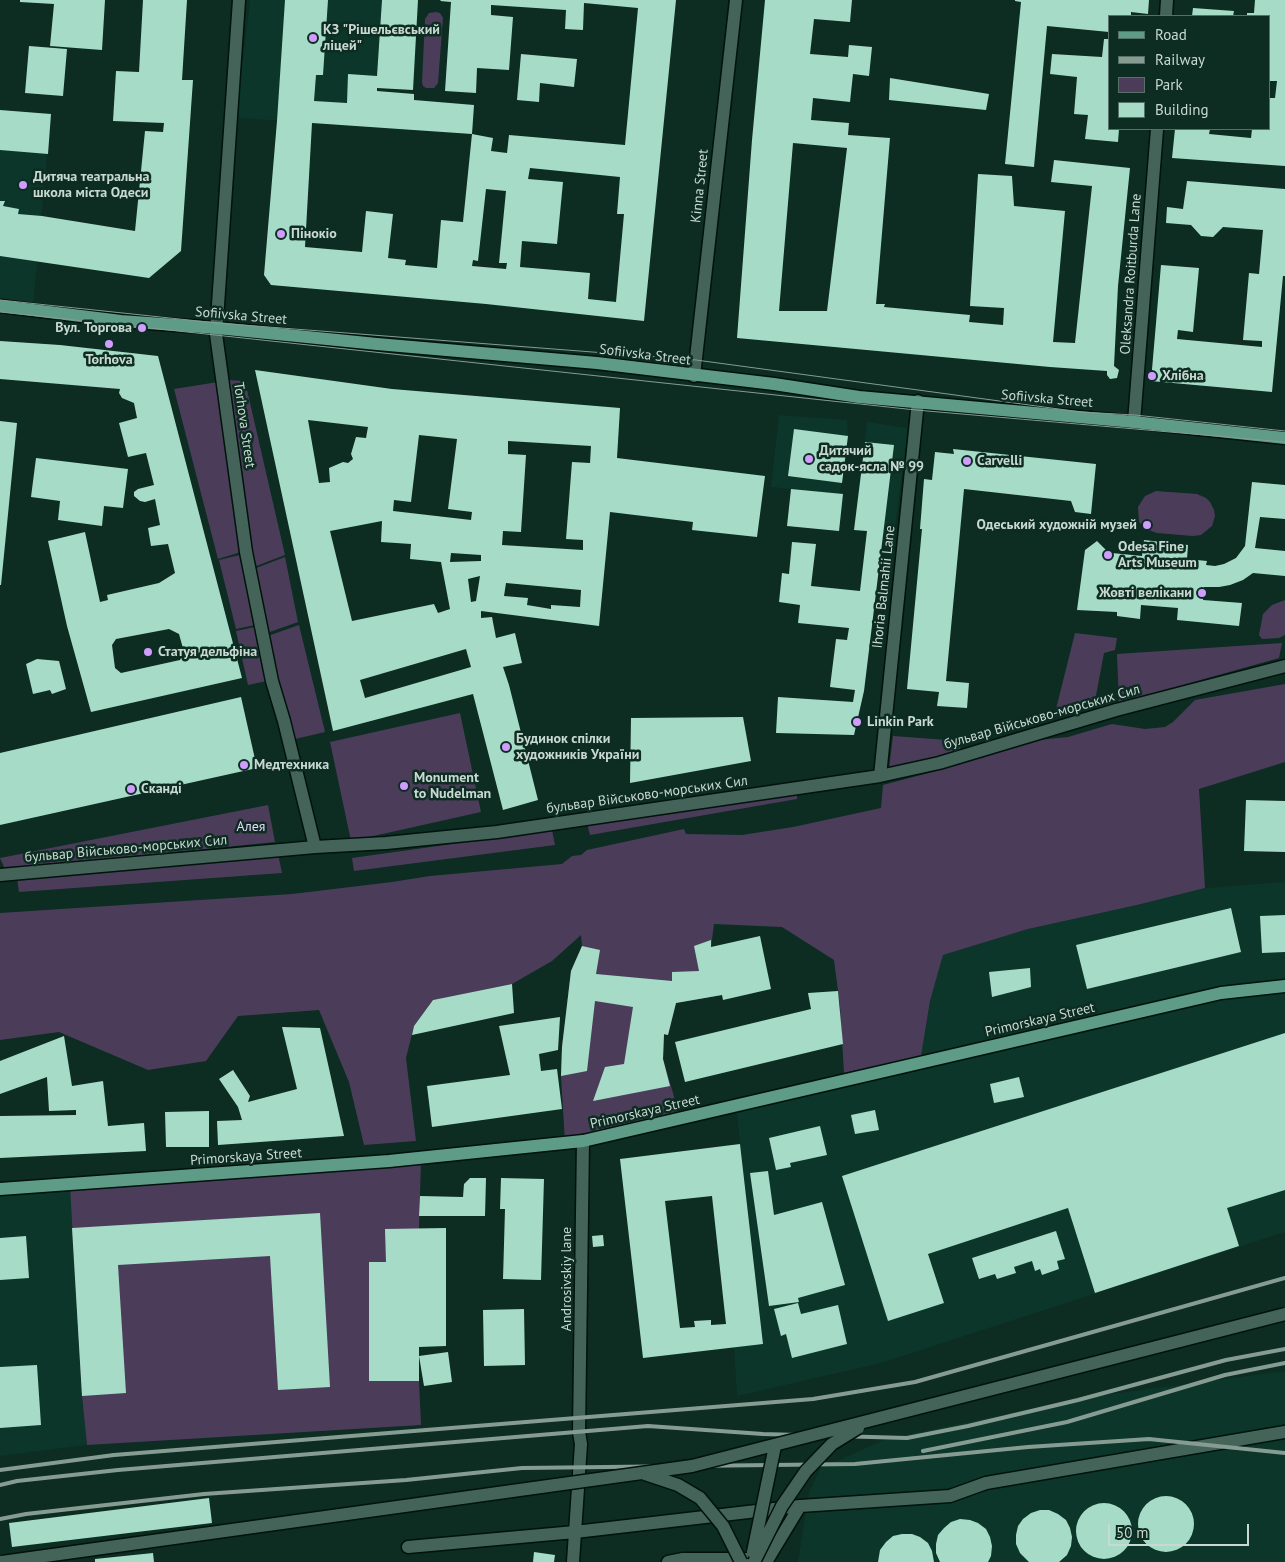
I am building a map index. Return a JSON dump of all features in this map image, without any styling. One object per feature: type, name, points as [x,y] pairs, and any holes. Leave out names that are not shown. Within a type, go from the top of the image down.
[{"type":"main road","name":"Sofiivska Street","points":[[0,306],[216,331],[597,363],[774,384],[859,397],[1285,438]]},
{"type":"main road","name":"Primorskaya Street","points":[[0,1189],[389,1161],[583,1141],[1221,992],[1285,986]]},
{"type":"street","name":"Torhova Street","points":[[239,0],[216,331],[246,552],[272,681],[316,847]]},
{"type":"street","name":"Kinna Street","points":[[694,376],[736,0]]},
{"type":"street","points":[[1166,15],[1168,0]]},
{"type":"street","name":"Oleksandra Roitburda Lane","points":[[1134,422],[1157,130]]},
{"type":"street","name":"Ihoria Balmahii Lane","points":[[880,776],[918,402]]},
{"type":"street","name":"бульвар Військово-морських Сил","points":[[0,875],[497,832],[880,776],[939,763],[1116,710],[1285,666]]},
{"type":"street","name":"Androsivskiy lane","points":[[573,1562],[581,1444],[583,1141]]},
{"type":"street","points":[[2,1562],[692,1466],[1285,1314]]},
{"type":"street","points":[[759,1561],[782,1506],[806,1471],[832,1444],[868,1421]]},
{"type":"street","points":[[408,1547],[575,1532],[800,1506],[950,1496],[986,1482],[1285,1432]]},
{"type":"street","points":[[759,1561],[775,1446]]},
{"type":"street","points":[[643,1474],[678,1485],[700,1498],[723,1526],[741,1562]]},
{"type":"street","points":[[759,1561],[800,1506]]},
{"type":"street","points":[[668,1562],[683,1559],[759,1561]]},
{"type":"shaded area","name":"КЗ \"Рішельєвський ліцей\"","points":[[250,0],[382,0],[374,126],[236,118]]},
{"type":"shaded area","name":"Дитяча театральна школа міста Одеси","points":[[0,110],[51,114],[33,306],[0,303]]},
{"type":"shaded area","name":"Дитячий садок-ясла № 99","points":[[779,415],[847,420],[848,436],[839,494],[771,487]]},
{"type":"shaded area","points":[[867,422],[908,428],[894,535],[854,530]]},
{"type":"shaded area","points":[[1285,882],[1285,984],[1219,992],[921,1056],[930,1001],[943,955],[1028,929],[1205,888]]},
{"type":"shaded area","points":[[1285,988],[1285,1232],[881,1363],[737,1396],[734,1347],[763,1344],[736,1107],[1222,994]]},
{"type":"shaded area","points":[[70,1187],[82,1396],[87,1445],[0,1456],[0,1192]]},
{"type":"shaded area","points":[[1285,1371],[1285,1562],[798,1562],[809,1492],[821,1468],[886,1439],[1088,1397]]},
{"type":"green space","points":[[429,13],[440,13],[443,18],[438,83],[434,88],[426,88],[422,82],[425,19]]},
{"type":"green space","points":[[225,380],[245,381],[285,555],[251,568]]},
{"type":"green space","points":[[218,382],[241,552],[218,559],[174,389]]},
{"type":"green space","points":[[1156,491],[1197,494],[1206,498],[1214,510],[1215,516],[1212,526],[1201,535],[1193,536],[1157,533],[1146,529],[1139,522],[1138,507],[1145,496]]},
{"type":"green space","points":[[240,555],[255,625],[236,629],[219,560]]},
{"type":"green space","points":[[285,557],[298,622],[264,634],[251,570]]},
{"type":"green space","points":[[1285,600],[1285,635],[1279,638],[1262,639],[1259,635],[1263,614],[1272,605]]},
{"type":"green space","points":[[299,625],[325,732],[291,740],[265,637]]},
{"type":"green space","points":[[255,627],[267,681],[248,685],[236,631]]},
{"type":"green space","points":[[1075,633],[1117,638],[1115,650],[1104,653],[1094,706],[1054,717]]},
{"type":"green space","points":[[1282,643],[1279,658],[1119,703],[1117,654]]},
{"type":"green space","points":[[1285,684],[1285,762],[1199,789],[1205,888],[1028,929],[943,955],[930,1001],[921,1056],[844,1073],[840,1006],[834,960],[782,927],[714,924],[711,947],[722,995],[676,1003],[668,1035],[664,1035],[663,1059],[680,1117],[565,1142],[561,1076],[562,1047],[571,971],[582,946],[581,935],[552,961],[512,984],[433,1000],[414,1026],[406,1058],[416,1141],[364,1145],[349,1082],[319,1010],[238,1016],[206,1061],[148,1070],[59,1032],[0,1040],[0,913],[292,894],[430,876],[562,864],[572,856],[581,855],[587,850],[684,829],[686,834],[742,835],[793,827],[881,808],[883,785],[1010,748],[1038,740],[1068,737],[1112,724],[1145,729],[1165,727],[1173,722],[1195,700]]},
{"type":"green space","points":[[460,713],[481,812],[351,841],[330,742]]},
{"type":"green space","points":[[893,736],[961,741],[960,752],[889,769]]},
{"type":"green space","points":[[797,790],[797,799],[590,835],[587,823]]},
{"type":"green space","name":"Алея","points":[[268,805],[275,842],[5,869],[0,858]]},
{"type":"green space","points":[[552,830],[555,845],[354,871],[352,858]]},
{"type":"green space","name":"Алея","points":[[278,854],[282,873],[19,892],[17,878]]},
{"type":"green space","points":[[421,1160],[419,1381],[421,1425],[87,1445],[82,1396],[70,1187]]},
{"type":"building","points":[[20,0],[105,0],[102,50],[50,46],[54,4],[20,2]]},
{"type":"building","points":[[143,0],[187,0],[182,80],[193,80],[181,251],[149,278],[0,256],[0,201],[5,201],[3,206],[19,209],[18,214],[135,231],[145,131],[163,132],[164,123],[113,121],[116,71],[139,72]]},
{"type":"building","points":[[285,0],[328,0],[323,75],[316,75],[314,101],[347,103],[348,74],[377,76],[382,0],[418,0],[413,90],[377,88],[377,91],[414,94],[414,100],[474,105],[472,134],[493,138],[491,151],[507,153],[509,135],[625,145],[638,8],[584,3],[583,30],[565,29],[566,10],[491,5],[491,15],[513,17],[509,70],[477,68],[476,93],[445,91],[451,2],[440,1],[676,0],[644,321],[486,304],[271,285],[264,275]],"holes":[[[312,123],[472,134],[463,222],[441,220],[437,268],[405,265],[406,260],[388,258],[393,214],[366,211],[362,252],[305,247]],[[530,168],[620,177],[617,214],[624,214],[616,302],[588,299],[590,273],[520,267],[522,241],[557,244],[563,182],[528,179]],[[486,189],[506,191],[499,263],[507,263],[506,269],[472,266],[473,260],[478,261]]]},
{"type":"building","points":[[765,0],[852,0],[850,22],[814,19],[810,54],[848,57],[849,45],[872,47],[869,76],[853,74],[850,102],[813,98],[811,120],[849,123],[848,135],[890,138],[876,304],[885,304],[884,307],[970,315],[969,322],[1003,325],[1004,308],[970,306],[978,174],[1012,176],[1014,206],[1065,211],[1053,342],[1075,343],[1092,186],[1051,182],[1054,160],[1130,168],[1118,286],[1114,366],[1119,370],[1117,378],[1110,379],[1107,371],[737,338]],"holes":[[[793,143],[847,148],[827,311],[779,311]]]},
{"type":"building","points":[[1149,0],[1148,14],[1131,12],[1131,15],[1108,15],[1108,32],[1047,26],[1034,167],[1005,164],[1021,2],[1015,1]]},
{"type":"building","points":[[1255,0],[1285,0],[1285,166],[1172,158],[1175,130],[1210,130],[1209,134],[1251,138],[1252,130],[1270,130],[1270,98],[1275,98],[1277,81],[1270,81],[1270,15],[1247,15],[1247,13],[1254,13]]},
{"type":"building","points":[[1193,8],[1234,11],[1233,15],[1192,15]]},
{"type":"building","points":[[1104,39],[1108,39],[1108,130],[1119,130],[1118,142],[1085,139],[1088,115],[1074,114],[1077,77],[1050,74],[1052,54],[1102,57]]},
{"type":"building","points":[[29,46],[67,49],[63,96],[25,93]]},
{"type":"building","points":[[521,54],[577,59],[574,87],[540,83],[539,102],[517,100]]},
{"type":"building","points":[[890,78],[989,94],[986,110],[889,100]]},
{"type":"building","points":[[0,110],[51,114],[48,154],[0,150]]},
{"type":"building","points":[[1187,181],[1285,189],[1285,276],[1283,276],[1272,392],[1151,381],[1161,265],[1199,268],[1193,332],[1178,330],[1177,339],[1262,347],[1262,341],[1243,340],[1249,273],[1259,274],[1263,230],[1223,227],[1213,237],[1201,236],[1191,225],[1166,223],[1167,207],[1183,209]]},
{"type":"building","points":[[0,341],[60,345],[158,356],[242,678],[91,712],[67,626],[48,541],[85,532],[100,602],[108,600],[107,595],[159,583],[175,573],[168,544],[151,546],[148,528],[160,525],[155,499],[145,502],[140,501],[134,496],[134,492],[138,489],[154,485],[146,453],[128,457],[119,423],[137,418],[134,403],[122,398],[119,393],[120,389],[0,379]],"holes":[[[169,629],[179,634],[184,652],[180,660],[121,673],[115,668],[112,645],[116,639]]]},
{"type":"building","points":[[255,370],[392,389],[620,408],[617,458],[765,476],[757,537],[692,530],[693,522],[610,512],[599,626],[481,611],[481,618],[492,617],[496,638],[515,633],[522,663],[503,667],[538,800],[503,810],[473,694],[333,731]],"holes":[[[308,420],[368,427],[366,438],[356,437],[351,454],[353,459],[348,463],[343,462],[329,468],[330,482],[319,483]],[[419,435],[457,439],[448,509],[472,512],[471,520],[393,511],[394,500],[411,502]],[[508,441],[591,446],[590,463],[572,462],[566,539],[583,540],[583,550],[502,545],[503,531],[521,532],[526,455],[508,454]],[[382,521],[381,542],[411,544],[410,559],[441,562],[450,609],[438,613],[434,604],[352,621],[330,531]],[[451,553],[481,555],[481,561],[450,562]],[[480,576],[476,601],[471,602],[468,579]],[[506,583],[581,590],[580,607],[551,605],[551,609],[527,605],[528,598],[504,596]],[[466,649],[471,667],[365,698],[360,680]]]},
{"type":"building","points":[[0,421],[17,423],[1,585],[0,585]]},
{"type":"building","points":[[794,429],[848,436],[842,483],[788,476]]},
{"type":"building","points":[[865,442],[894,445],[864,691],[854,735],[776,733],[778,697],[853,702],[855,690],[830,687],[836,639],[847,640],[849,628],[798,623],[800,605],[779,602],[782,573],[789,574],[792,542],[816,544],[811,586],[860,591],[867,531],[854,530]]},
{"type":"building","points":[[953,449],[1096,464],[1091,514],[1075,512],[1071,501],[964,489],[946,681],[969,683],[967,708],[937,706],[939,692],[907,689],[922,529],[920,529],[924,479],[932,480],[935,452],[954,454]]},
{"type":"building","points":[[36,458],[128,469],[123,508],[104,506],[102,526],[58,520],[60,501],[31,497]]},
{"type":"building","name":"Odesa Fine Arts Museum","points":[[1252,482],[1285,485],[1285,519],[1260,517],[1255,548],[1285,551],[1285,576],[1253,573],[1243,580],[1230,585],[1204,587],[1203,600],[1242,603],[1239,626],[1177,620],[1178,608],[1141,605],[1140,619],[1117,616],[1117,612],[1077,610],[1085,550],[1097,541],[1107,551],[1112,553],[1142,556],[1144,540],[1188,545],[1187,559],[1207,561],[1206,565],[1224,564],[1236,558],[1245,546]]},
{"type":"building","points":[[791,489],[843,494],[839,531],[787,526]]},
{"type":"building","points":[[37,659],[59,661],[66,689],[52,694],[50,690],[33,694],[26,664]]},
{"type":"building","points":[[241,697],[257,768],[0,825],[0,753]]},
{"type":"building","points":[[743,717],[751,761],[630,783],[631,718]]},
{"type":"building","points":[[1246,800],[1285,801],[1285,852],[1244,851]]},
{"type":"building","points":[[1231,908],[1241,952],[1087,989],[1076,945]]},
{"type":"building","points":[[1285,915],[1285,952],[1262,953],[1260,916]]},
{"type":"building","points":[[760,936],[771,989],[723,1000],[722,995],[676,1003],[668,1035],[664,1034],[663,1059],[670,1086],[593,1101],[605,1067],[624,1064],[633,1007],[595,1001],[587,1071],[561,1076],[562,1047],[571,971],[582,946],[600,950],[596,974],[672,981],[672,972],[699,971],[694,946],[711,940],[711,947]]},
{"type":"building","points":[[1030,968],[1031,987],[992,997],[989,972]]},
{"type":"building","points":[[512,984],[514,1013],[412,1035],[414,1026],[433,1000]]},
{"type":"building","points":[[838,991],[843,1044],[685,1082],[675,1042],[811,1009],[808,993]]},
{"type":"building","points":[[560,1017],[558,1050],[539,1054],[541,1071],[557,1069],[562,1109],[432,1127],[427,1086],[510,1075],[499,1026]]},
{"type":"building","points":[[282,1027],[320,1028],[344,1136],[218,1145],[217,1121],[242,1120],[238,1107],[219,1079],[233,1070],[250,1096],[248,1102],[297,1089]]},
{"type":"building","points":[[1285,1033],[1285,1190],[1227,1208],[1239,1246],[1095,1293],[1068,1208],[928,1254],[944,1303],[888,1321],[842,1176]]},
{"type":"building","points":[[64,1036],[72,1086],[103,1081],[108,1126],[144,1123],[146,1151],[0,1158],[0,1116],[76,1115],[76,1110],[49,1111],[47,1077],[0,1094],[0,1061]]},
{"type":"building","points":[[1019,1077],[1024,1097],[994,1103],[990,1084]]},
{"type":"building","points":[[875,1110],[879,1130],[855,1134],[851,1115]]},
{"type":"building","points":[[209,1111],[209,1147],[166,1147],[165,1112]]},
{"type":"building","points":[[820,1126],[827,1155],[790,1163],[791,1167],[776,1170],[769,1138]]},
{"type":"building","points":[[740,1144],[763,1344],[643,1358],[620,1159]],"holes":[[[712,1196],[726,1324],[711,1325],[711,1320],[694,1321],[695,1327],[680,1328],[665,1201]]]},
{"type":"building","points":[[768,1171],[774,1215],[822,1202],[845,1285],[798,1298],[799,1302],[769,1306],[750,1173]]},
{"type":"building","points":[[470,1178],[486,1178],[485,1216],[419,1216],[420,1196],[463,1197],[464,1184]]},
{"type":"building","points":[[501,1178],[544,1179],[541,1280],[503,1279],[505,1209],[500,1209]]},
{"type":"building","points":[[320,1213],[330,1387],[278,1390],[270,1256],[118,1265],[126,1393],[82,1396],[72,1228]]},
{"type":"building","points":[[446,1228],[446,1346],[419,1347],[419,1381],[369,1381],[369,1262],[386,1262],[385,1229]]},
{"type":"building","points":[[1056,1231],[1065,1259],[1057,1261],[1059,1269],[1042,1275],[1040,1269],[1035,1271],[1032,1261],[1014,1267],[1016,1273],[997,1279],[995,1274],[979,1279],[972,1258]]},
{"type":"building","points":[[603,1235],[604,1246],[593,1247],[592,1236]]},
{"type":"building","points":[[26,1236],[29,1278],[0,1280],[0,1238]]},
{"type":"building","points":[[798,1303],[801,1314],[838,1305],[847,1344],[792,1358],[786,1334],[781,1336],[774,1309]]},
{"type":"building","points":[[524,1309],[525,1365],[484,1366],[483,1310]]},
{"type":"building","points":[[448,1352],[452,1382],[424,1386],[419,1356]]},
{"type":"building","points":[[37,1365],[41,1425],[0,1428],[0,1367]]},
{"type":"building","points":[[1161,1496],[1171,1496],[1186,1504],[1192,1513],[1194,1524],[1192,1535],[1186,1544],[1171,1552],[1161,1552],[1150,1547],[1143,1540],[1138,1529],[1138,1519],[1143,1508],[1150,1501]]},
{"type":"building","points":[[209,1498],[212,1523],[12,1547],[9,1523]]},
{"type":"building","points":[[1099,1503],[1109,1503],[1124,1511],[1130,1520],[1132,1531],[1130,1542],[1124,1551],[1109,1559],[1099,1559],[1088,1554],[1081,1547],[1076,1536],[1076,1526],[1081,1515],[1088,1508]]},
{"type":"building","points":[[1049,1510],[1058,1514],[1066,1520],[1070,1528],[1071,1546],[1067,1555],[1059,1562],[1029,1562],[1020,1553],[1016,1544],[1018,1526],[1031,1513]]},
{"type":"building","points":[[960,1519],[978,1523],[986,1529],[992,1546],[988,1562],[940,1562],[936,1553],[938,1535],[951,1522]]},
{"type":"building","points":[[912,1534],[928,1543],[934,1562],[878,1562],[880,1550],[886,1542],[893,1536]]},
{"type":"building","points":[[534,1552],[555,1555],[554,1562],[533,1562]]},
{"type":"building","points":[[153,1553],[154,1562],[95,1562],[95,1559]]},
{"type":"tram line","points":[[0,300],[217,323],[696,360],[1081,412],[1135,415],[1285,431]]},
{"type":"tram line","points":[[0,312],[916,410],[1285,442]]},
{"type":"railway","points":[[0,1470],[114,1455],[813,1399],[915,1382],[1285,1278]]},
{"type":"railway","points":[[0,1485],[17,1481],[118,1470],[648,1426],[763,1434],[907,1438],[968,1426],[1078,1400],[1226,1360],[1285,1349]]},
{"type":"railway","points":[[923,1451],[1067,1422],[1225,1375],[1285,1363]]},
{"type":"railway","points":[[0,1519],[26,1514],[204,1494],[406,1480],[522,1468],[855,1464],[1028,1447],[1149,1439],[1285,1453]]},
{"type":"place","name":"КЗ \"Рішельєвський ліцей\"","points":[[313,38]]},
{"type":"place","name":"Дитяча театральна школа міста Одеси","points":[[23,185]]},
{"type":"place","name":"Пінокіо","points":[[281,234]]},
{"type":"place","name":"Вул. Торгова","points":[[142,328]]},
{"type":"place","name":"Torhova","points":[[109,344]]},
{"type":"place","name":"Хлібна","points":[[1152,376]]},
{"type":"place","name":"Дитячий садок-ясла № 99","points":[[809,459]]},
{"type":"place","name":"Carvelli","points":[[967,461]]},
{"type":"place","name":"Одеський художній музей","points":[[1147,525]]},
{"type":"place","name":"Odesa Fine Arts Museum","points":[[1108,555]]},
{"type":"place","name":"Жовті велікани","points":[[1202,593]]},
{"type":"place","name":"Статуя дельфіна","points":[[148,652]]},
{"type":"place","name":"Linkin Park","points":[[857,722]]},
{"type":"place","name":"Будинок спілки художників України","points":[[506,747]]},
{"type":"place","name":"Медтехника","points":[[244,765]]},
{"type":"place","name":"Monument to Nudelman","points":[[404,786]]},
{"type":"place","name":"Сканді","points":[[131,789]]}]
